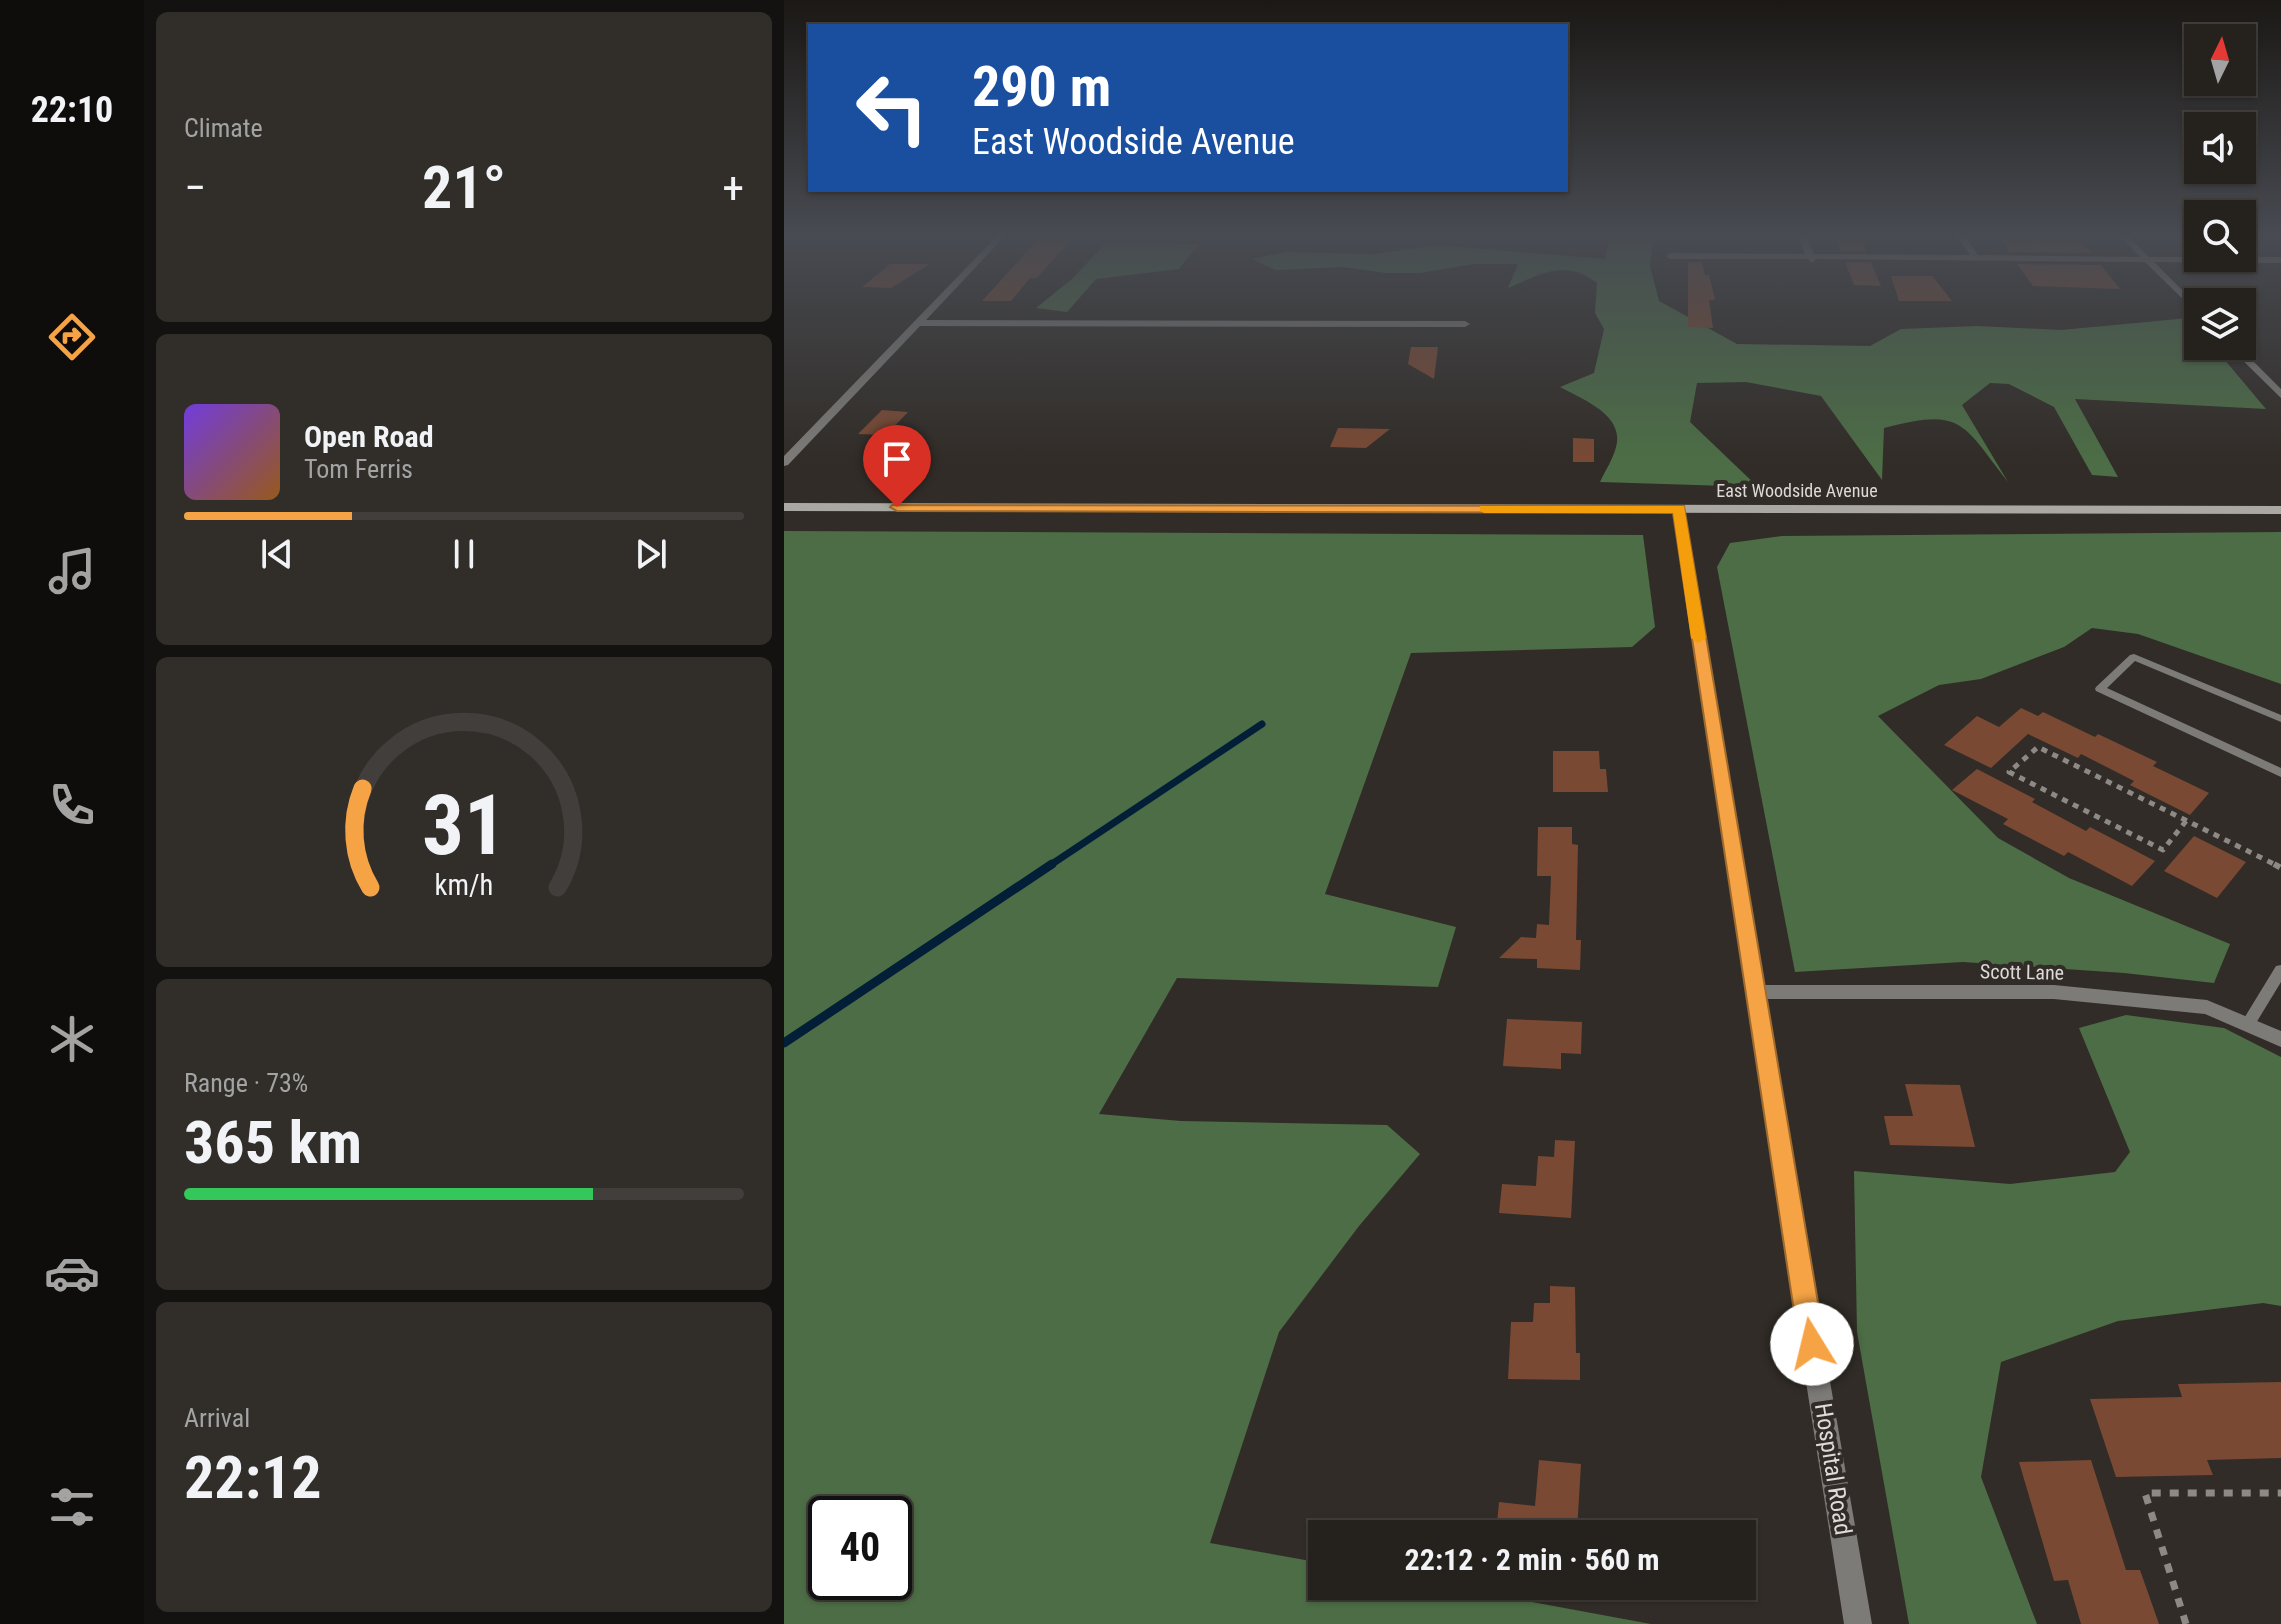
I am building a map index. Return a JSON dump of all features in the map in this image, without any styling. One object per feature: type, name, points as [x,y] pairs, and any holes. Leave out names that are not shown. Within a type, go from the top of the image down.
[{"type":"main road","name":"East Woodside Avenue","points":[[784,507],[2281,510]]},
{"type":"street","points":[[784,463],[930,310]]},
{"type":"street","points":[[917,323],[1465,324]]},
{"type":"street","points":[[2247,360],[2281,395]]},
{"type":"street","name":"Hospital Road","points":[[1679,509],[1858,1624]]},
{"type":"street","name":"Scott Lane","points":[[1755,992],[2054,992],[2207,1007],[2281,1039]]},
{"type":"lane","points":[[2279,768],[2100,689],[2134,657],[2281,719]]},
{"type":"lane","points":[[2248,1024],[2281,970]]},
{"type":"path","points":[[2186,821],[2163,850],[2009,772],[2038,747],[2281,868]]},
{"type":"path","points":[[2186,1624],[2145,1493],[2281,1493]]},
{"type":"green space","points":[[1595,310],[1675,310],[1737,344],[1870,346],[1901,329],[1977,326],[2061,330],[2184,318],[2184,360],[2225,360],[2266,409],[2075,399],[2118,477],[2092,475],[2054,407],[2009,384],[1990,383],[1962,405],[2008,482],[1969,433],[1946,420],[1930,419],[1884,428],[1882,480],[1821,396],[1746,382],[1697,383],[1690,422],[1758,487],[1600,482],[1616,447],[1614,426],[1600,410],[1560,387],[1594,373],[1604,329]]},
{"type":"green space","points":[[784,531],[1643,535],[1655,627],[1632,647],[1411,653],[1325,894],[1456,927],[1438,987],[1177,978],[1099,1114],[1181,1121],[1387,1125],[1420,1154],[1359,1226],[1279,1332],[1210,1543],[1308,1560],[1308,1600],[1521,1600],[1651,1624],[784,1624]]},
{"type":"green space","points":[[2281,532],[2281,684],[2138,634],[2092,628],[2064,647],[1981,679],[1939,685],[1878,716],[1998,838],[2069,878],[2230,944],[2214,983],[2124,973],[1963,962],[1795,972],[1717,567],[1730,543],[1782,536]]},
{"type":"green space","points":[[2126,1015],[2224,1028],[2281,1057],[2281,1306],[2263,1303],[2118,1321],[2001,1362],[1981,1477],[2037,1624],[1909,1624],[1857,1332],[1854,1171],[2010,1184],[2115,1172],[2130,1152],[2079,1028]]},
{"type":"building","points":[[1688,310],[1710,310],[1713,328],[1688,327]]},
{"type":"building","points":[[1411,347],[1438,347],[1434,379],[1408,364]]},
{"type":"building","points":[[882,410],[908,412],[886,435],[858,434]]},
{"type":"building","points":[[1338,428],[1390,429],[1366,448],[1330,447]]},
{"type":"building","points":[[1573,438],[1594,439],[1594,462],[1573,462]]},
{"type":"building","points":[[2021,708],[2038,716],[2043,712],[2095,737],[2098,734],[2157,762],[2153,766],[2209,793],[2190,815],[2130,785],[2134,781],[2081,754],[2078,758],[2028,734],[1991,768],[1944,745],[1977,716],[1999,727]]},
{"type":"building","points":[[1553,751],[1599,751],[1600,769],[1606,769],[1608,792],[1553,792]]},
{"type":"building","points":[[1977,769],[2035,799],[2032,802],[2086,831],[2090,827],[2155,861],[2132,886],[2068,852],[2064,856],[2003,824],[2008,819],[1952,790]]},
{"type":"building","points":[[1538,827],[1572,827],[1572,844],[1578,845],[1576,940],[1581,940],[1580,970],[1537,968],[1537,959],[1499,958],[1521,937],[1536,938],[1537,924],[1549,925],[1551,876],[1537,876]]},
{"type":"building","points":[[2194,836],[2246,862],[2217,898],[2164,871]]},
{"type":"building","points":[[1507,1019],[1582,1022],[1581,1054],[1561,1053],[1561,1069],[1503,1066]]},
{"type":"building","points":[[1905,1084],[1960,1085],[1975,1147],[1890,1145],[1884,1116],[1913,1116]]},
{"type":"building","points":[[1555,1140],[1575,1141],[1571,1218],[1499,1213],[1502,1184],[1536,1186],[1538,1156],[1554,1157]]},
{"type":"building","points":[[1550,1286],[1575,1287],[1576,1353],[1580,1353],[1580,1380],[1508,1379],[1511,1322],[1533,1322],[1534,1303],[1550,1303]]},
{"type":"building","points":[[2281,1382],[2281,1458],[2207,1460],[2213,1475],[2116,1477],[2090,1399],[2182,1397],[2178,1384]]},
{"type":"building","points":[[1539,1460],[1581,1464],[1578,1520],[1497,1520],[1499,1502],[1535,1506]]},
{"type":"building","points":[[2091,1460],[2126,1570],[2140,1570],[2159,1624],[2081,1624],[2068,1580],[2054,1581],[2019,1462]]},
{"type":"waterway","points":[[1052,864],[1262,724]]},
{"type":"waterway","points":[[784,1043],[1052,864]]},
{"type":"slow traffic","points":[[1484,509],[1679,509],[1698,638]]},
{"type":"route","points":[[897,507],[1679,509],[1812,1344]]}]
